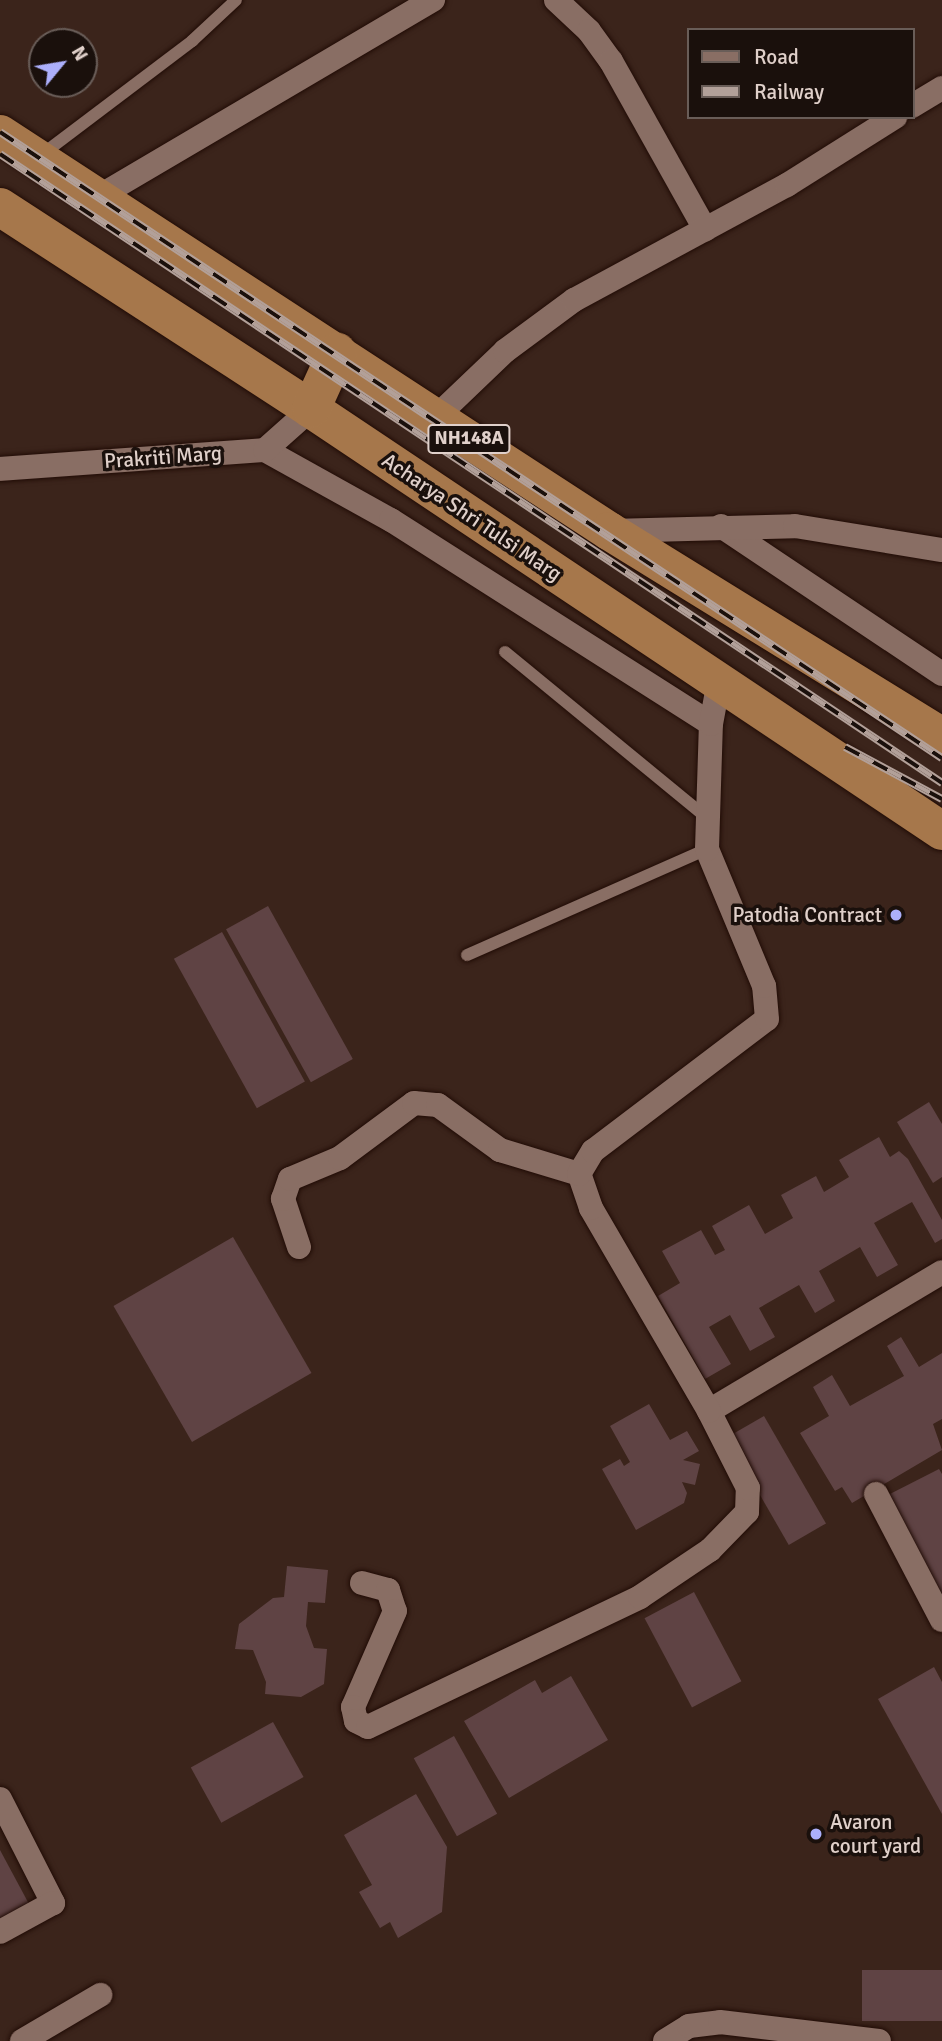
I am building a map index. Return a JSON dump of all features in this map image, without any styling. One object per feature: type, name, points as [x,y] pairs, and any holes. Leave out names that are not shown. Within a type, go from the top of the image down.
[{"type":"highway","name":"NH148A","points":[[0,134],[609,531],[942,737]]},
{"type":"highway","name":"Acharya Shri Tulsi Marg","points":[[0,207],[312,409],[942,831]]},
{"type":"highway","points":[[312,409],[337,352]]},
{"type":"street","points":[[98,197],[433,0]]},
{"type":"street","points":[[556,0],[589,31],[611,61],[705,229]]},
{"type":"street","points":[[914,105],[942,88]]},
{"type":"street","points":[[436,417],[505,351],[547,318],[892,119]]},
{"type":"street","points":[[312,409],[265,450],[391,520],[711,724]]},
{"type":"street","name":"Prakriti Marg","points":[[0,469],[265,450]]},
{"type":"street","points":[[721,526],[942,674]]},
{"type":"street","points":[[609,531],[795,526],[942,550]]},
{"type":"street","points":[[579,1174],[593,1151],[767,1019],[764,986],[707,849],[705,816],[711,724],[719,681]]},
{"type":"street","points":[[299,1247],[283,1199],[290,1179],[340,1158],[414,1103],[438,1105],[500,1150],[579,1174]]},
{"type":"street","points":[[362,1583],[388,1590],[395,1611],[353,1707],[356,1721],[368,1727],[640,1597],[733,1530],[747,1512],[748,1488],[709,1411],[591,1208],[579,1174]]},
{"type":"street","points":[[709,1411],[942,1272]]},
{"type":"street","points":[[876,1494],[942,1620]]},
{"type":"street","points":[[0,1799],[53,1903],[0,1932]]},
{"type":"street","points":[[22,2041],[100,1995]]},
{"type":"street","points":[[665,2041],[689,2026],[720,2022],[879,2041]]},
{"type":"lane","points":[[37,158],[192,41],[236,0]]},
{"type":"lane","points":[[505,652],[705,816]]},
{"type":"lane","points":[[467,955],[707,849]]},
{"type":"building","points":[[268,906],[353,1059],[311,1082],[226,929]]},
{"type":"building","points":[[222,932],[305,1082],[257,1108],[174,959]]},
{"type":"building","points":[[929,1102],[942,1124],[942,1177],[933,1183],[897,1122]]},
{"type":"building","points":[[879,1137],[890,1157],[899,1151],[908,1159],[942,1220],[942,1239],[935,1243],[912,1202],[874,1223],[898,1265],[877,1277],[860,1247],[819,1271],[835,1301],[815,1313],[799,1285],[759,1308],[775,1337],[750,1351],[730,1315],[709,1327],[731,1364],[705,1379],[658,1296],[680,1283],[662,1251],[701,1230],[715,1255],[725,1250],[712,1226],[749,1205],[765,1234],[793,1218],[781,1195],[816,1176],[824,1192],[849,1177],[839,1160]]},
{"type":"building","points":[[233,1237],[312,1373],[192,1442],[113,1306]]},
{"type":"building","points":[[901,1337],[919,1367],[942,1353],[942,1419],[933,1424],[942,1450],[852,1503],[842,1487],[835,1491],[800,1433],[829,1416],[813,1387],[832,1375],[850,1406],[904,1376],[887,1346]]},
{"type":"building","points":[[649,1404],[670,1440],[687,1431],[699,1451],[683,1460],[700,1464],[695,1485],[682,1482],[687,1493],[684,1503],[636,1530],[602,1469],[620,1459],[624,1466],[630,1462],[610,1426]]},
{"type":"building","points":[[764,1416],[826,1523],[789,1545],[727,1438]]},
{"type":"building","points":[[939,1469],[942,1474],[942,1610],[884,1497]]},
{"type":"building","points":[[287,1566],[328,1570],[325,1603],[308,1602],[306,1626],[314,1648],[327,1649],[324,1684],[301,1697],[265,1694],[266,1682],[253,1650],[235,1649],[239,1624],[273,1598],[284,1597]]},
{"type":"building","points":[[694,1592],[741,1681],[692,1707],[645,1618]]},
{"type":"building","points":[[934,1667],[942,1682],[942,1814],[878,1699]]},
{"type":"building","points":[[571,1676],[608,1740],[509,1798],[464,1721],[535,1680],[542,1693]]},
{"type":"building","points":[[273,1722],[304,1777],[221,1823],[191,1768]]},
{"type":"building","points":[[454,1736],[497,1814],[457,1836],[414,1758]]},
{"type":"building","points":[[416,1794],[447,1847],[442,1912],[398,1938],[390,1922],[380,1928],[359,1892],[372,1885],[344,1835]]},
{"type":"building","points":[[0,1850],[29,1904],[0,1919]]},
{"type":"building","points":[[862,1970],[942,1970],[942,2021],[862,2021]]},
{"type":"railway","points":[[0,132],[942,758]]},
{"type":"railway","points":[[0,154],[942,783]]},
{"type":"railway","points":[[845,747],[942,799]]},
{"type":"place","name":"Patodia Contract","points":[[896,915]]},
{"type":"place","name":"Avaron court yard","points":[[816,1834]]}]
